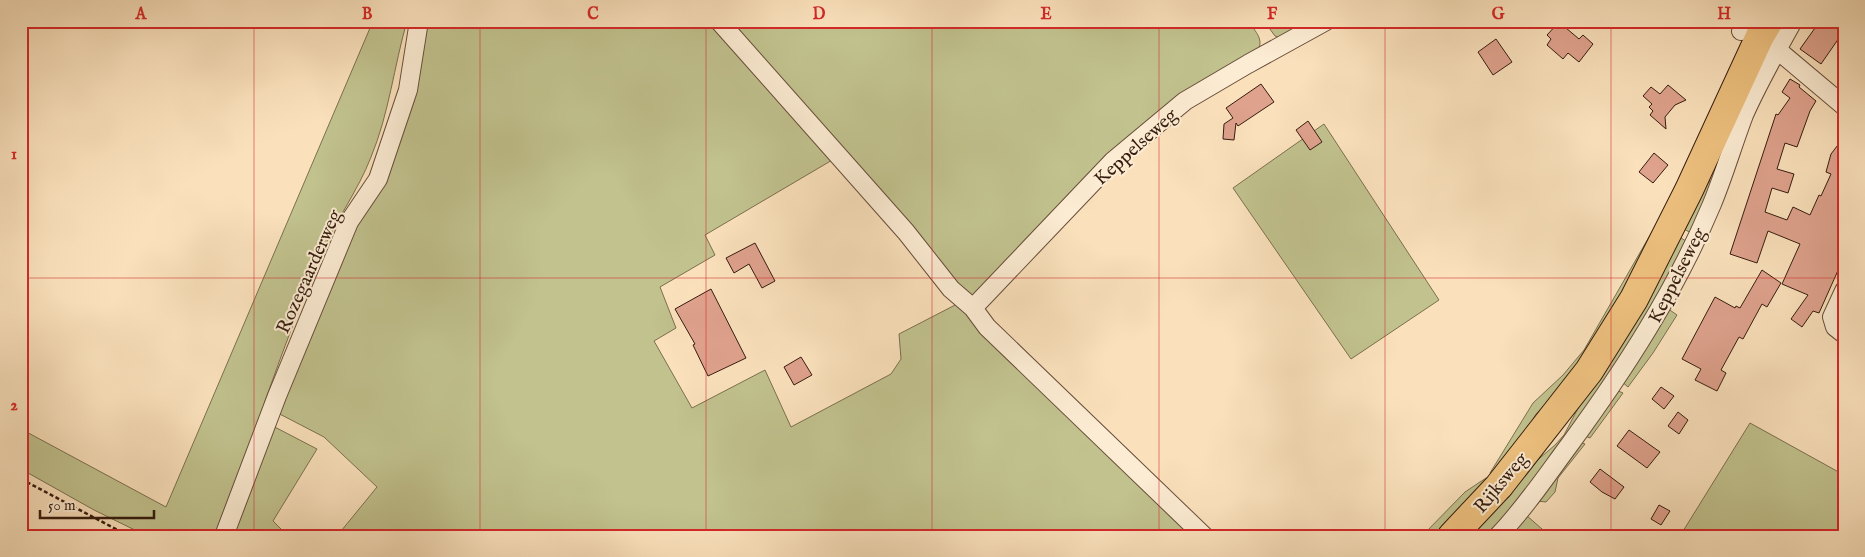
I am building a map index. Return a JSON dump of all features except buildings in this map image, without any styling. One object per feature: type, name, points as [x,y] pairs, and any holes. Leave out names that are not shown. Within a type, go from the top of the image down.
[{"type":"main road","name":"Keppelseweg","points":[[1546,426],[1588,371],[1629,308],[1671,227],[1759,31]]},
{"type":"main road","name":"Rijksweg","points":[[1452,536],[1499,486],[1546,426]]},
{"type":"street","name":"Rozegaarderweg","points":[[224,536],[277,396],[349,222],[378,179],[408,90],[419,21]]},
{"type":"street","points":[[719,21],[906,232],[951,289],[973,308],[987,327],[1204,536]]},
{"type":"street","name":"Keppelseweg","points":[[973,308],[1113,161],[1185,101],[1326,21]]},
{"type":"street","name":"Keppelseweg","points":[[1523,507],[1604,398],[1642,340],[1676,281],[1712,204],[1745,114],[1759,31],[1792,21]]},
{"type":"street","points":[[1759,31],[1844,106]]},
{"type":"street","points":[[1671,227],[1695,240]]},
{"type":"street","points":[[1844,291],[1832,317],[1834,327],[1844,334]]},
{"type":"street","name":"Rijksweg","points":[[1498,536],[1523,507]]},
{"type":"path","points":[[21,479],[129,536]]},
{"type":"green space","points":[[373,21],[407,21],[377,141],[366,170],[327,242],[293,324],[218,536],[147,536],[94,510],[21,469],[21,429],[166,507]]},
{"type":"green space","points":[[419,21],[713,21],[834,159],[705,235],[715,255],[660,287],[676,328],[654,341],[692,408],[765,370],[791,427],[891,374],[901,359],[899,334],[959,303],[1194,536],[337,536],[377,487],[324,437],[272,410],[385,153]]},
{"type":"green space","points":[[727,21],[1248,21],[1256,32],[1260,44],[1256,52],[1200,84],[978,295],[968,297]]},
{"type":"green space","points":[[1264,21],[1311,21],[1280,38],[1275,36]]},
{"type":"green space","points":[[1324,124],[1439,300],[1351,359],[1233,188]]},
{"type":"green space","points":[[1724,138],[1708,178],[1712,186],[1693,234],[1682,228]]},
{"type":"green space","points":[[1657,223],[1623,299],[1559,390],[1536,414],[1519,443],[1494,477],[1490,473],[1533,403],[1563,375],[1584,350]]},
{"type":"green space","points":[[1678,236],[1689,243],[1631,345],[1587,411],[1564,443],[1514,504],[1517,506],[1489,536],[1463,536],[1504,494],[1508,498],[1512,493],[1508,490],[1526,470],[1564,435],[1587,391]]},
{"type":"green space","points":[[1667,308],[1677,315],[1653,353],[1628,387],[1621,381]]},
{"type":"green space","points":[[1616,390],[1623,393],[1590,438],[1585,436]]},
{"type":"green space","points":[[267,423],[317,449],[273,521],[288,536],[227,536]]},
{"type":"green space","points":[[1750,423],[1844,475],[1844,536],[1680,536]]},
{"type":"green space","points":[[1580,442],[1585,444],[1558,478],[1555,492],[1546,502],[1537,501],[1526,515],[1550,536],[1503,536]]},
{"type":"green space","points":[[1486,478],[1490,483],[1440,536],[1422,536],[1465,492]]}]
